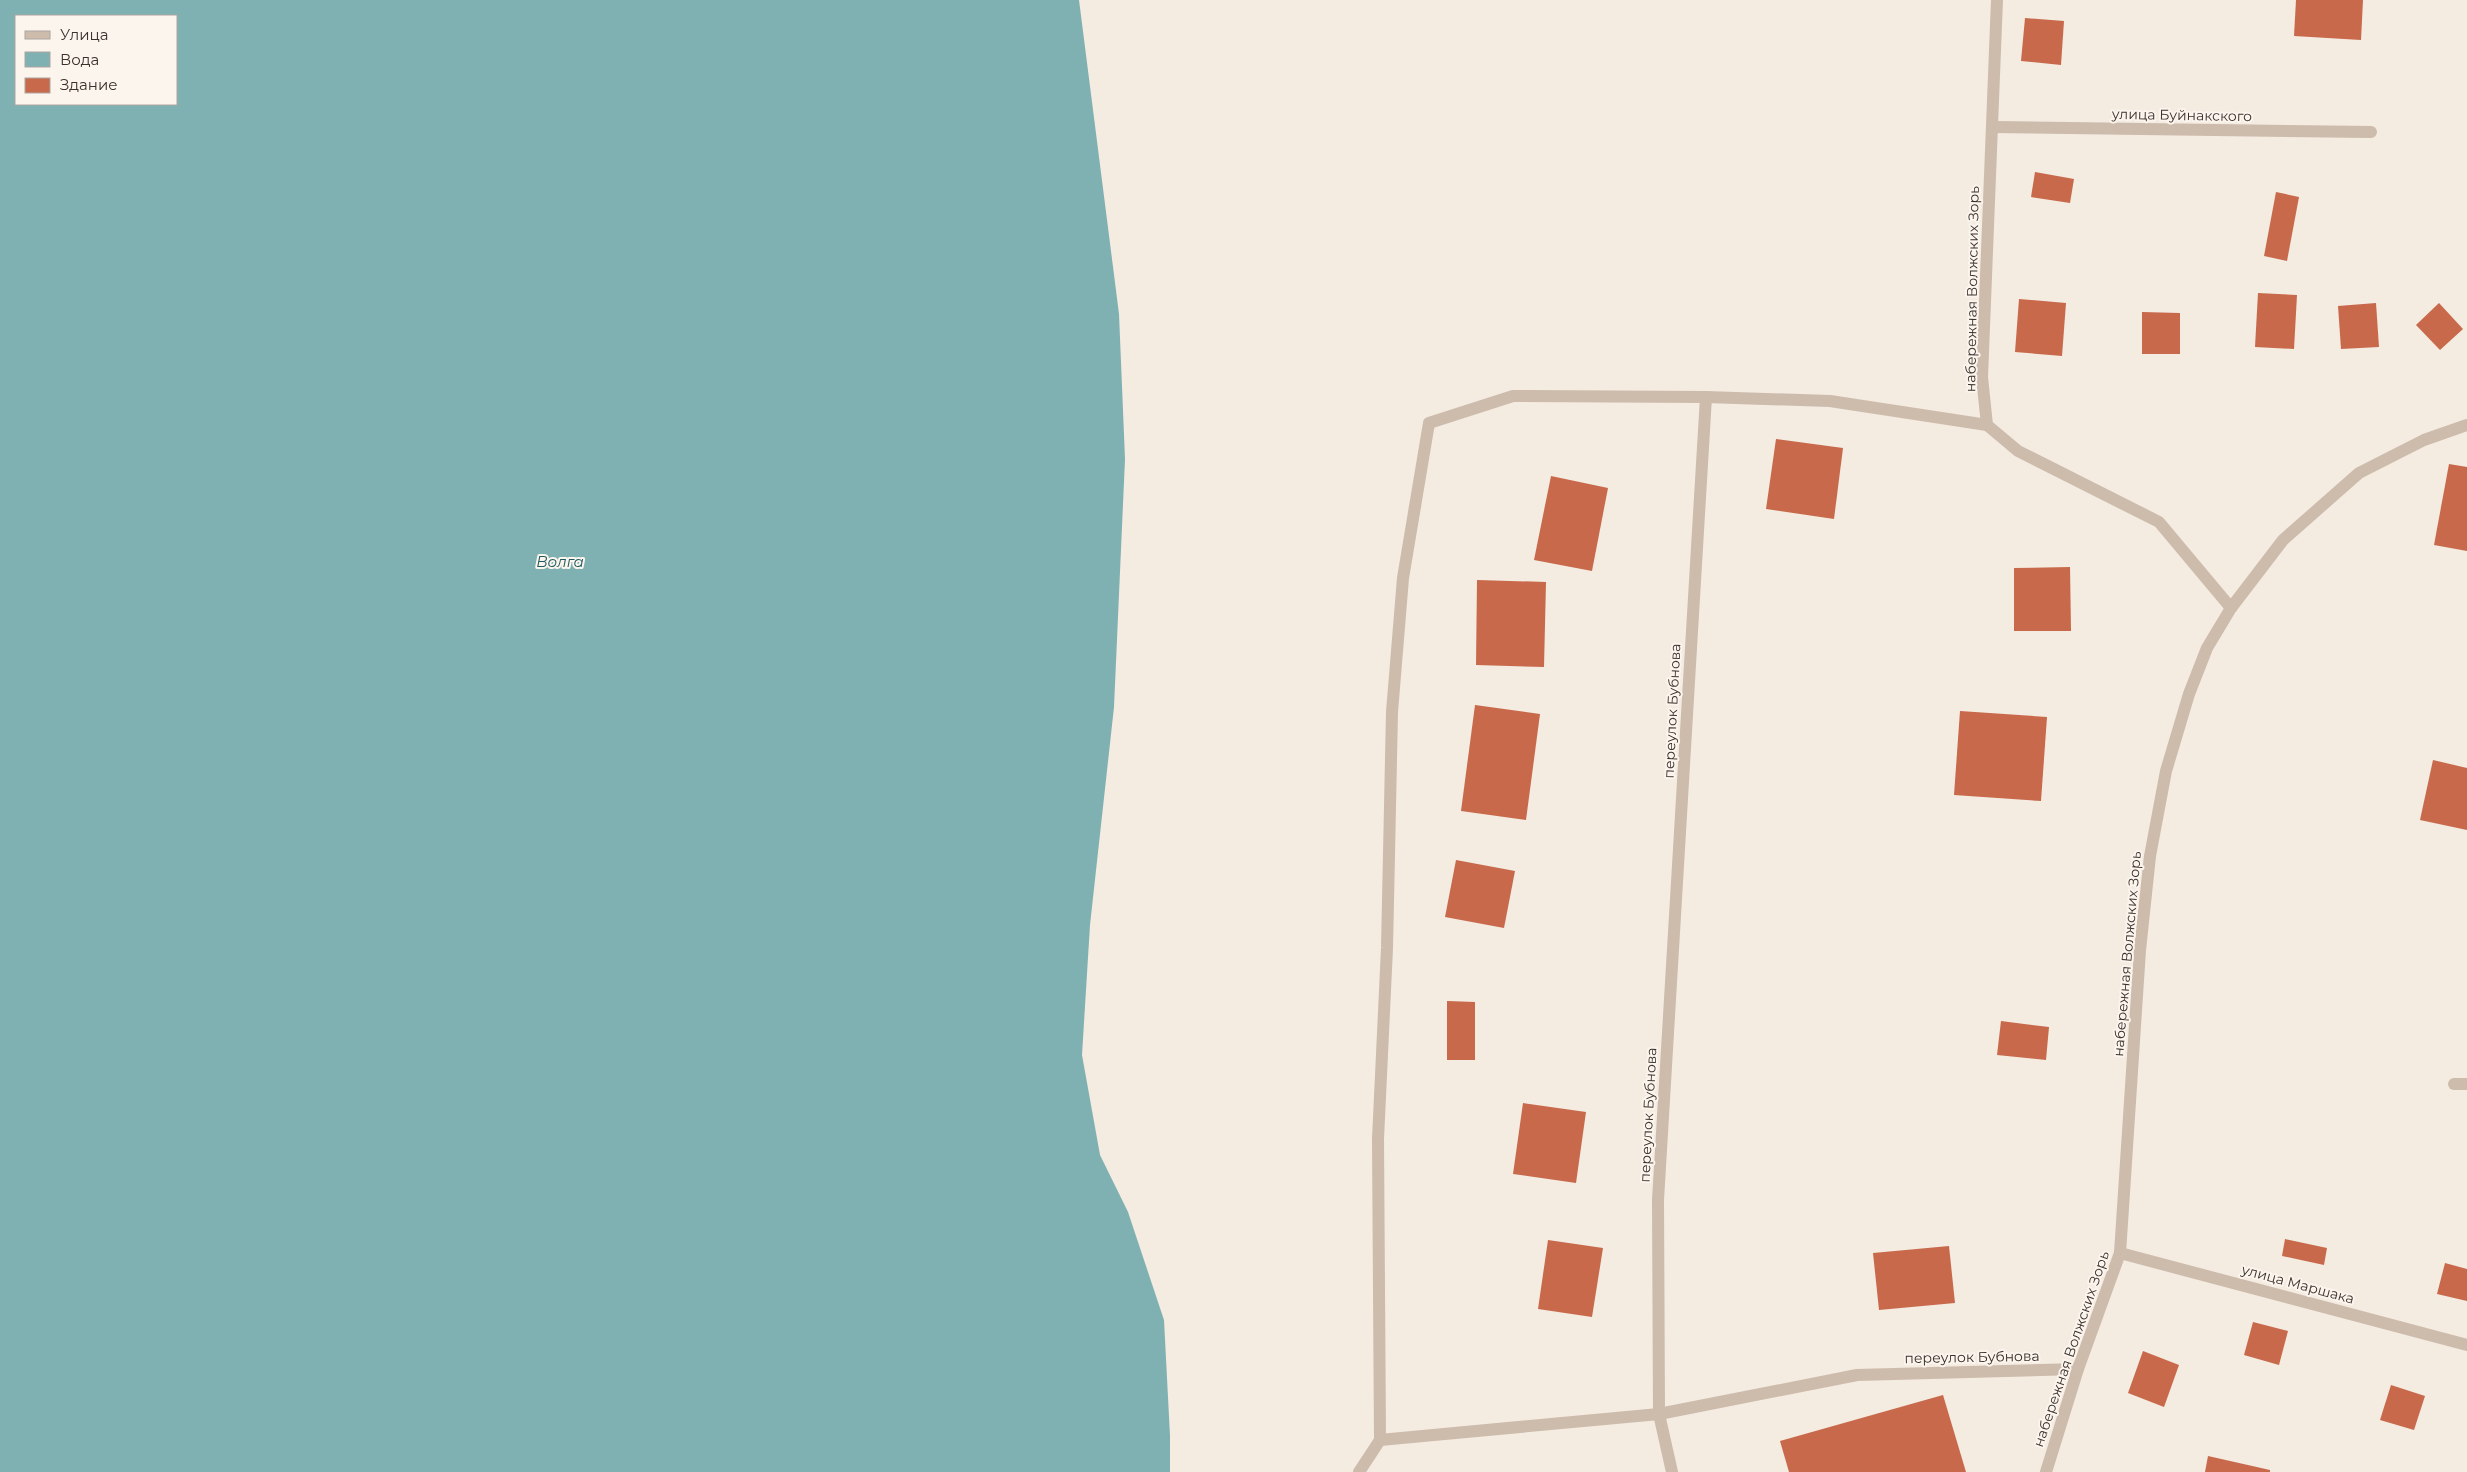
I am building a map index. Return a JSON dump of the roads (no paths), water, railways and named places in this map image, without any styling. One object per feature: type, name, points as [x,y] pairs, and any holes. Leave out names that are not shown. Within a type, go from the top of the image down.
[{"type":"street","name":"набережная Волжских Зорь","points":[[1987,425],[1982,377],[1997,0]]},
{"type":"street","name":"улица Буйнакского","points":[[1992,127],[2371,132]]},
{"type":"street","points":[[1359,1472],[1380,1440],[1378,1139],[1388,948],[1392,712],[1403,578],[1429,423],[1513,396],[1706,397],[1830,401],[1987,425],[2018,451],[2159,522],[2231,608]]},
{"type":"street","name":"переулок Бубнова","points":[[1706,397],[1658,1200],[1659,1414],[1857,1375],[2078,1369]]},
{"type":"street","name":"набережная Волжских Зорь","points":[[2046,1472],[2078,1369],[2120,1252],[2140,950],[2150,856],[2166,771],[2189,694],[2207,648],[2231,608],[2283,540],[2360,473],[2424,440],[2467,425]]},
{"type":"street","name":"улица Маршака","points":[[2120,1252],[2467,1345]]},
{"type":"street","points":[[1380,1440],[1659,1414],[1672,1472]]},
{"type":"water","name":"Волга","points":[[0,0],[1079,0],[1119,314],[1125,459],[1114,707],[1090,925],[1082,1055],[1100,1155],[1128,1212],[1164,1320],[1170,1472],[0,1472]]}]
